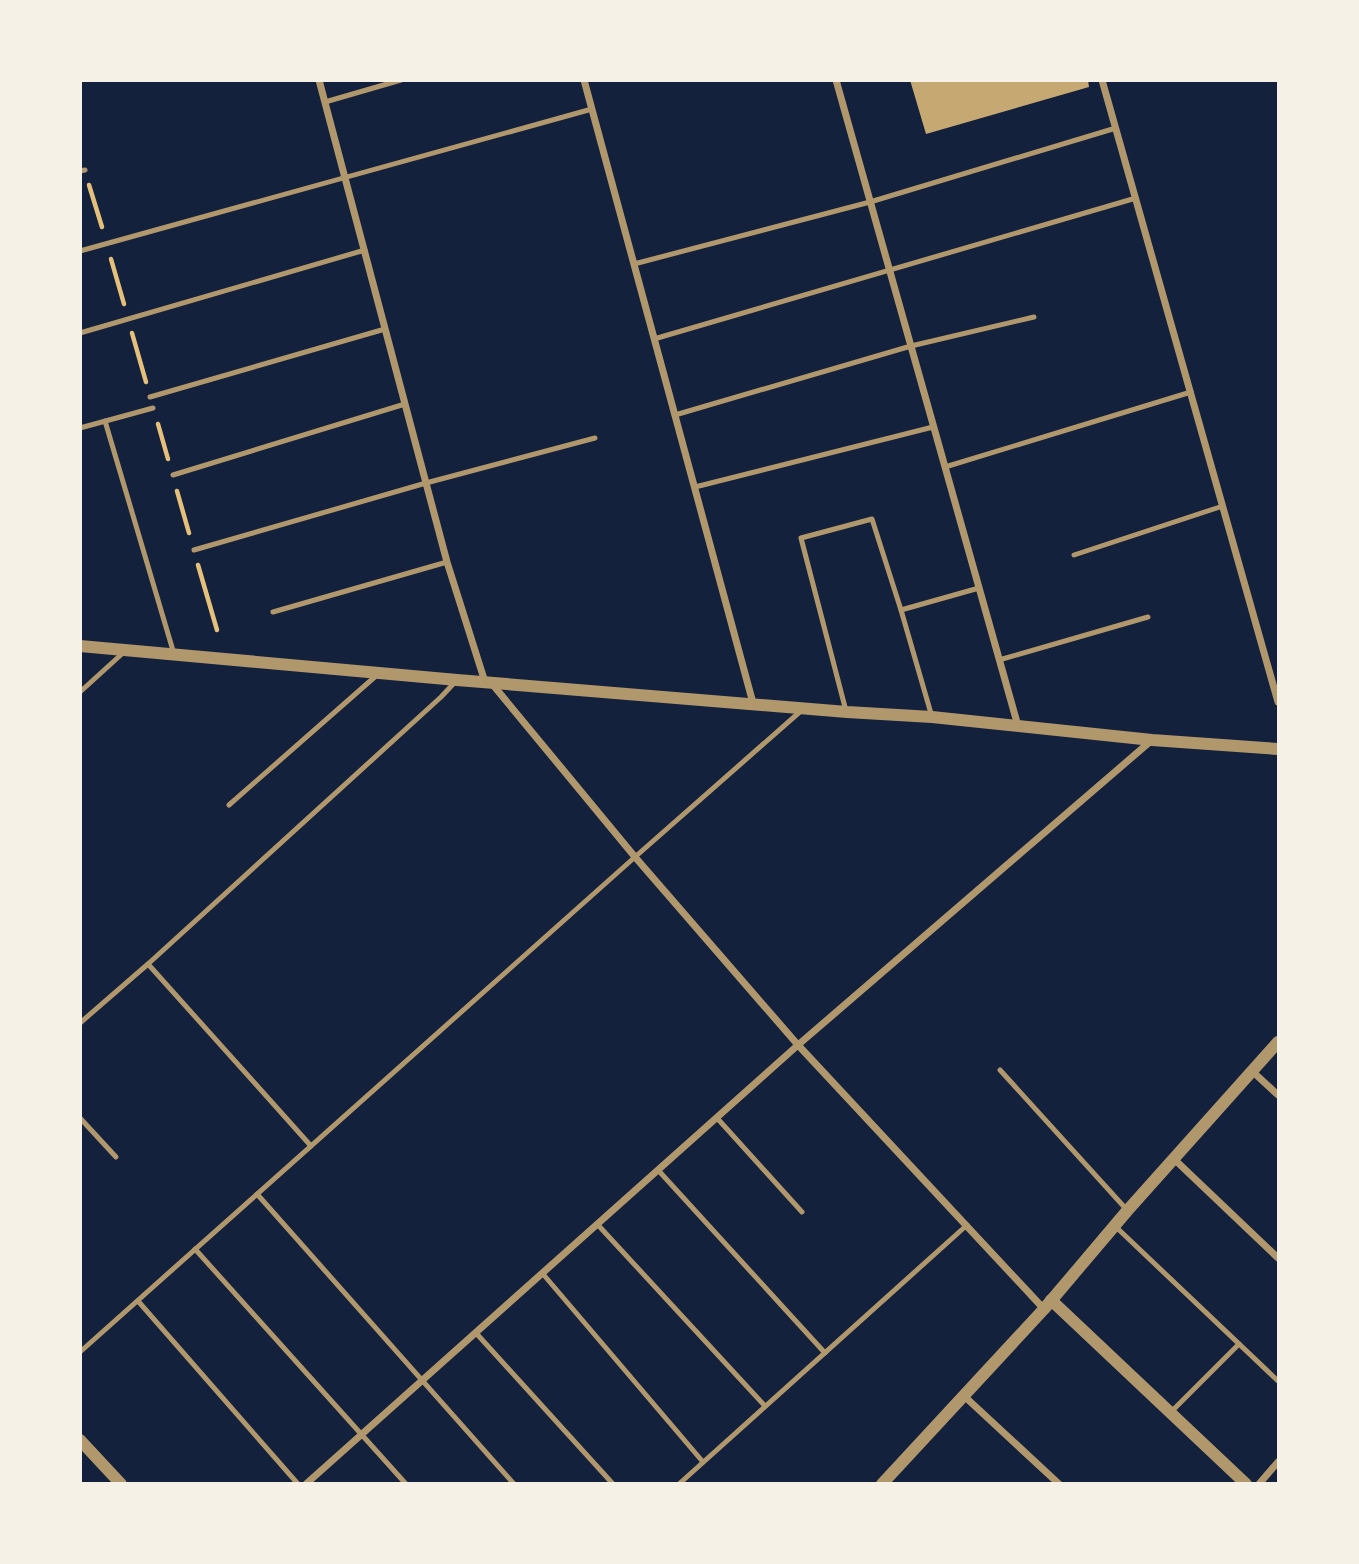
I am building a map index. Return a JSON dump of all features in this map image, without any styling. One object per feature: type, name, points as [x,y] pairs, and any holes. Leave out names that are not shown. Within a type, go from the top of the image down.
[{"type":"street","points":[[319,80],[447,562],[489,683],[798,1045],[967,1225],[1047,1304],[1246,1483]]},
{"type":"street","points":[[584,80],[754,703]]},
{"type":"street","points":[[836,80],[1018,726]]},
{"type":"street","points":[[1102,80],[1279,702]]},
{"type":"street","points":[[80,646],[489,683],[932,717],[1152,740],[1279,749]]},
{"type":"street","points":[[306,1483],[798,1045],[1152,740]]},
{"type":"street","points":[[882,1483],[1047,1304],[1279,1042]]},
{"type":"street","points":[[1252,1071],[1279,1095]]},
{"type":"street","points":[[1174,1159],[1279,1258]]},
{"type":"street","points":[[963,1394],[1059,1483]]},
{"type":"street","points":[[80,1440],[121,1483]]},
{"type":"street","points":[[1259,1483],[1279,1462]]},
{"type":"lane","points":[[325,102],[401,80]]},
{"type":"lane","points":[[80,251],[592,109]]},
{"type":"lane","points":[[634,264],[870,202],[1116,128]]},
{"type":"lane","points":[[654,339],[1136,198]]},
{"type":"lane","points":[[80,333],[365,250]]},
{"type":"lane","points":[[675,415],[911,346],[1034,317]]},
{"type":"lane","points":[[150,397],[386,329]]},
{"type":"lane","points":[[945,467],[1191,392]]},
{"type":"lane","points":[[173,475],[405,404]]},
{"type":"lane","points":[[80,428],[153,408]]},
{"type":"lane","points":[[105,421],[174,654]]},
{"type":"lane","points":[[695,487],[933,427]]},
{"type":"lane","points":[[194,550],[426,483],[595,438]]},
{"type":"lane","points":[[1074,555],[1223,506]]},
{"type":"lane","points":[[847,712],[801,538],[872,519],[932,717]]},
{"type":"lane","points":[[273,612],[447,562]]},
{"type":"lane","points":[[901,610],[979,588]]},
{"type":"lane","points":[[999,660],[1147,617]]},
{"type":"lane","points":[[80,692],[127,650]]},
{"type":"lane","points":[[229,805],[379,673]]},
{"type":"lane","points":[[80,1023],[148,964],[457,680]]},
{"type":"lane","points":[[80,1352],[804,708]]},
{"type":"lane","points":[[148,964],[311,1146]]},
{"type":"lane","points":[[1000,1070],[1127,1211]]},
{"type":"lane","points":[[80,1118],[116,1157]]},
{"type":"lane","points":[[717,1118],[802,1212]]},
{"type":"lane","points":[[658,1170],[825,1353]]},
{"type":"lane","points":[[257,1194],[514,1483]]},
{"type":"lane","points":[[598,1224],[765,1406]]},
{"type":"lane","points":[[679,1483],[967,1225]]},
{"type":"lane","points":[[1115,1225],[1279,1381]]},
{"type":"lane","points":[[195,1249],[406,1483]]},
{"type":"lane","points":[[543,1273],[703,1462]]},
{"type":"lane","points":[[138,1301],[298,1483]]},
{"type":"lane","points":[[476,1333],[613,1483]]},
{"type":"lane","points":[[1170,1413],[1239,1344]]},
{"type":"building","points":[[910,80],[1088,80],[1089,87],[926,134]]}]
